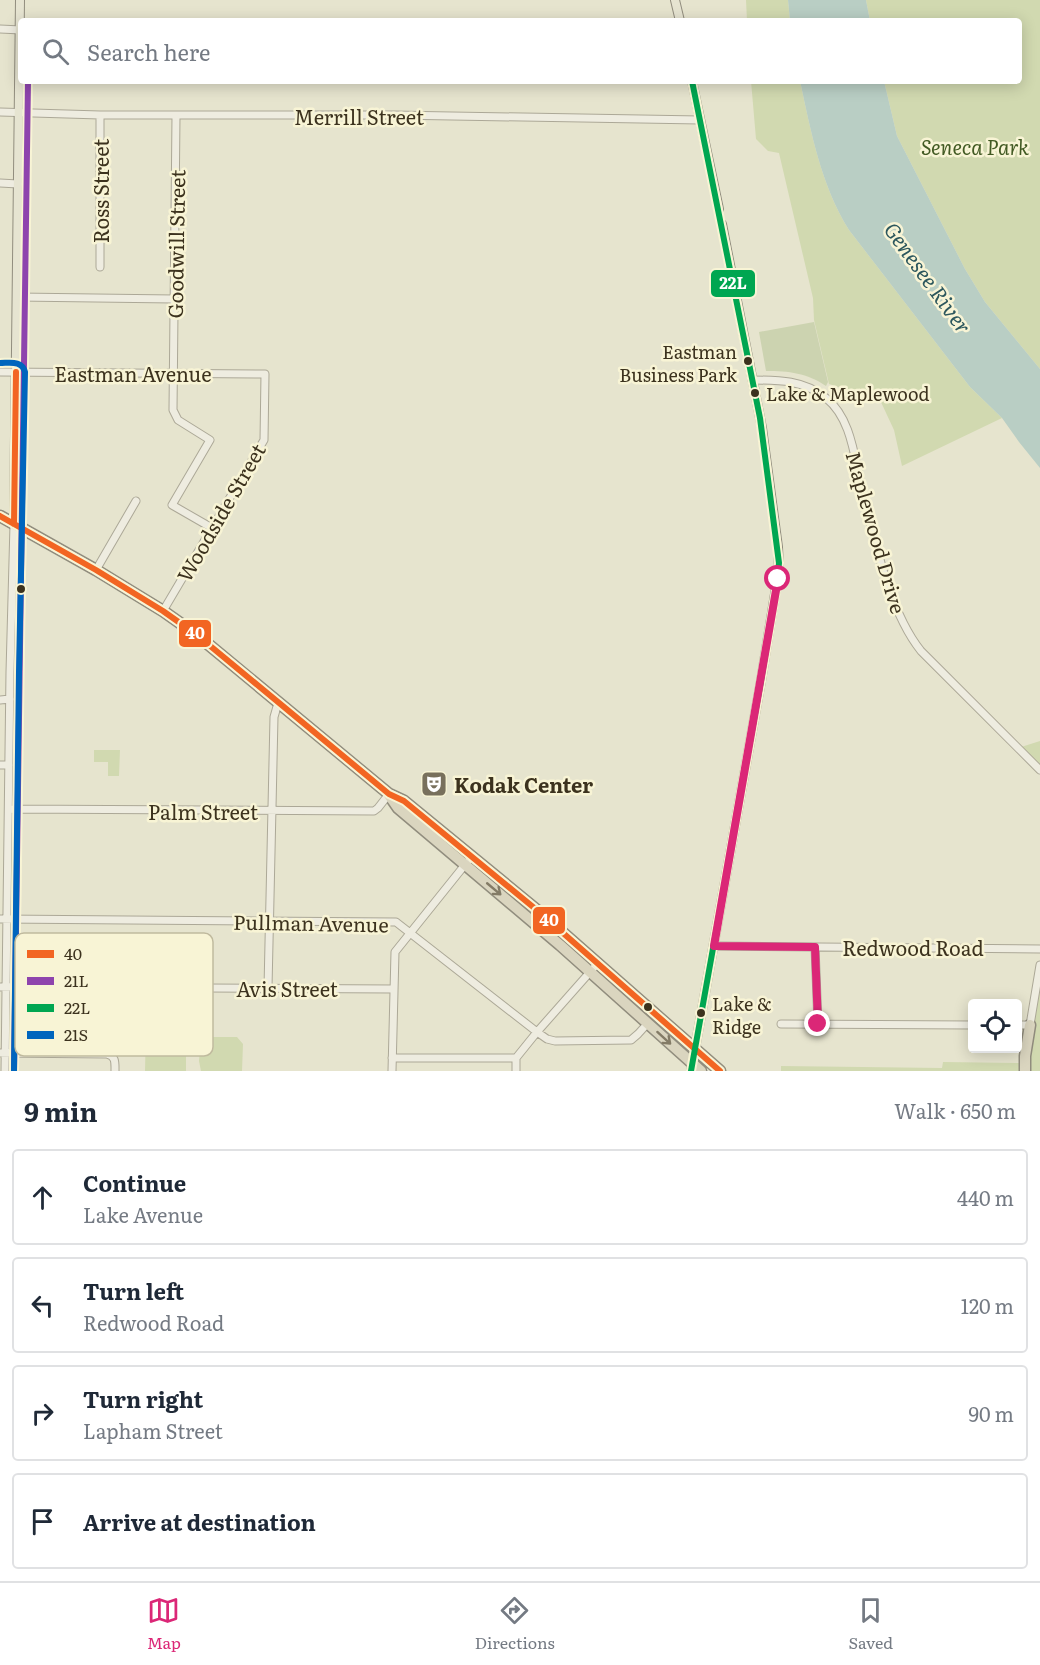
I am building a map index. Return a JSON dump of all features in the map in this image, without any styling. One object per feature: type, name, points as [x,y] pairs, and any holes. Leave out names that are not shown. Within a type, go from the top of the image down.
[{"type":"highway","points":[[0,516],[163,610],[197,635],[389,794],[404,801],[648,1023],[692,1067],[701,1071]]},
{"type":"highway","points":[[468,861],[538,911],[720,1071]]},
{"type":"highway","points":[[1025,1071],[1030,1025]]},
{"type":"main road","points":[[20,0],[20,18]]},
{"type":"main road","points":[[675,0],[679,18]]},
{"type":"main road","points":[[15,524],[19,84]]},
{"type":"main road","points":[[693,84],[719,209]]},
{"type":"main road","points":[[692,1067],[778,573],[778,547],[765,449],[722,224]]},
{"type":"street","points":[[0,29],[18,30]]},
{"type":"street","name":"Merrill Street","points":[[0,112],[176,116],[394,115],[700,120]]},
{"type":"street","name":"Ross Street","points":[[100,115],[100,267]]},
{"type":"street","name":"Goodwill Street","points":[[176,116],[173,410],[174,415],[183,424],[210,440],[172,505],[212,528]]},
{"type":"street","points":[[0,183],[18,184]]},
{"type":"street","points":[[17,297],[174,299]]},
{"type":"street","name":"Eastman Avenue","points":[[0,372],[265,374]]},
{"type":"street","name":"Woodside Street","points":[[163,610],[264,440],[265,374]]},
{"type":"street","name":"Maplewood Drive","points":[[752,380],[789,381],[803,384],[827,398],[838,410],[848,431],[878,553],[896,607],[909,635],[921,651],[1040,770]]},
{"type":"street","points":[[96,570],[136,501]]},
{"type":"street","points":[[5,1071],[3,1053],[4,829],[9,810],[10,672],[15,524]]},
{"type":"street","points":[[0,699],[10,698]]},
{"type":"street","points":[[268,988],[274,717],[278,703]]},
{"type":"street","points":[[0,765],[9,765]]},
{"type":"street","name":"Palm Street","points":[[9,810],[374,811],[389,794]]},
{"type":"street","points":[[392,1071],[394,953],[468,861]]},
{"type":"street","name":"Pullman Avenue","points":[[4,919],[396,922],[547,1039],[555,1041],[631,1040],[648,1023]]},
{"type":"street","name":"Redwood Road","points":[[714,946],[1040,949]]},
{"type":"street","points":[[815,947],[818,1024]]},
{"type":"street","points":[[516,1071],[516,1059],[598,963]]},
{"type":"street","points":[[1022,1025],[1030,1025],[1040,965]]},
{"type":"street","name":"Avis Street","points":[[213,988],[393,989]]},
{"type":"street","points":[[781,1024],[968,1025]]},
{"type":"street","points":[[112,1056],[115,1063],[115,1071]]},
{"type":"street","points":[[392,1058],[516,1059]]},
{"type":"green space","points":[[746,0],[788,0],[790,18],[747,18]]},
{"type":"green space","name":"Seneca Park","points":[[866,0],[1040,0],[1040,369],[985,302],[965,269],[897,136],[885,84],[1022,84],[1022,18],[869,18]]},
{"type":"green space","points":[[751,84],[801,84],[824,177],[849,230],[970,387],[1002,418],[902,466],[894,430],[880,400],[829,384],[814,320],[813,298],[779,153],[768,151],[756,139]]},
{"type":"green space","points":[[814,322],[828,382],[826,386],[812,378],[798,374],[766,371],[759,332]]},
{"type":"green space","points":[[1040,741],[1040,770],[1018,748]]},
{"type":"green space","points":[[94,750],[120,750],[119,776],[108,776],[108,762],[94,762]]},
{"type":"green space","points":[[1040,965],[1040,1071],[1025,1071]]},
{"type":"green space","points":[[213,1037],[237,1037],[243,1044],[242,1071],[201,1071],[199,1056],[213,1056]]},
{"type":"green space","points":[[145,1056],[186,1056],[186,1071],[145,1071]]},
{"type":"green space","points":[[943,1062],[1021,1063],[1022,1071],[781,1071],[781,1066],[942,1068]]},
{"type":"water","points":[[788,0],[866,0],[869,18],[790,18]]},
{"type":"water","name":"Genesee River","points":[[801,84],[885,84],[897,136],[965,269],[985,302],[1040,369],[1040,468],[1002,418],[970,387],[849,230],[831,195],[813,139]]},
{"type":"transit line","name":"21L","points":[[16,933],[28,84]]},
{"type":"transit line","name":"22L","points":[[691,1071],[761,681],[779,563],[760,418],[693,84]]},
{"type":"transit line","name":"21S","points":[[0,363],[18,364],[25,372],[16,933]]},
{"type":"transit line","name":"40","points":[[14,524],[16,372]]},
{"type":"transit line","name":"40","points":[[0,516],[96,570],[197,635],[389,794],[404,801],[538,911],[720,1071]]},
{"type":"transit line","name":"21S","points":[[14,1071],[15,991]]},
{"type":"transit line","name":"21L","points":[[14,1071],[15,1000]]},
{"type":"place","name":"Eastman Business Park","points":[[748,361]]},
{"type":"place","name":"Lake & Maplewood","points":[[755,393]]},
{"type":"place","name":"Kodak Center","points":[[434,784]]},
{"type":"place","name":"Lake & Ridge","points":[[701,1013]]},
{"type":"route","points":[[778,579],[714,946],[815,947],[818,1024]]}]
